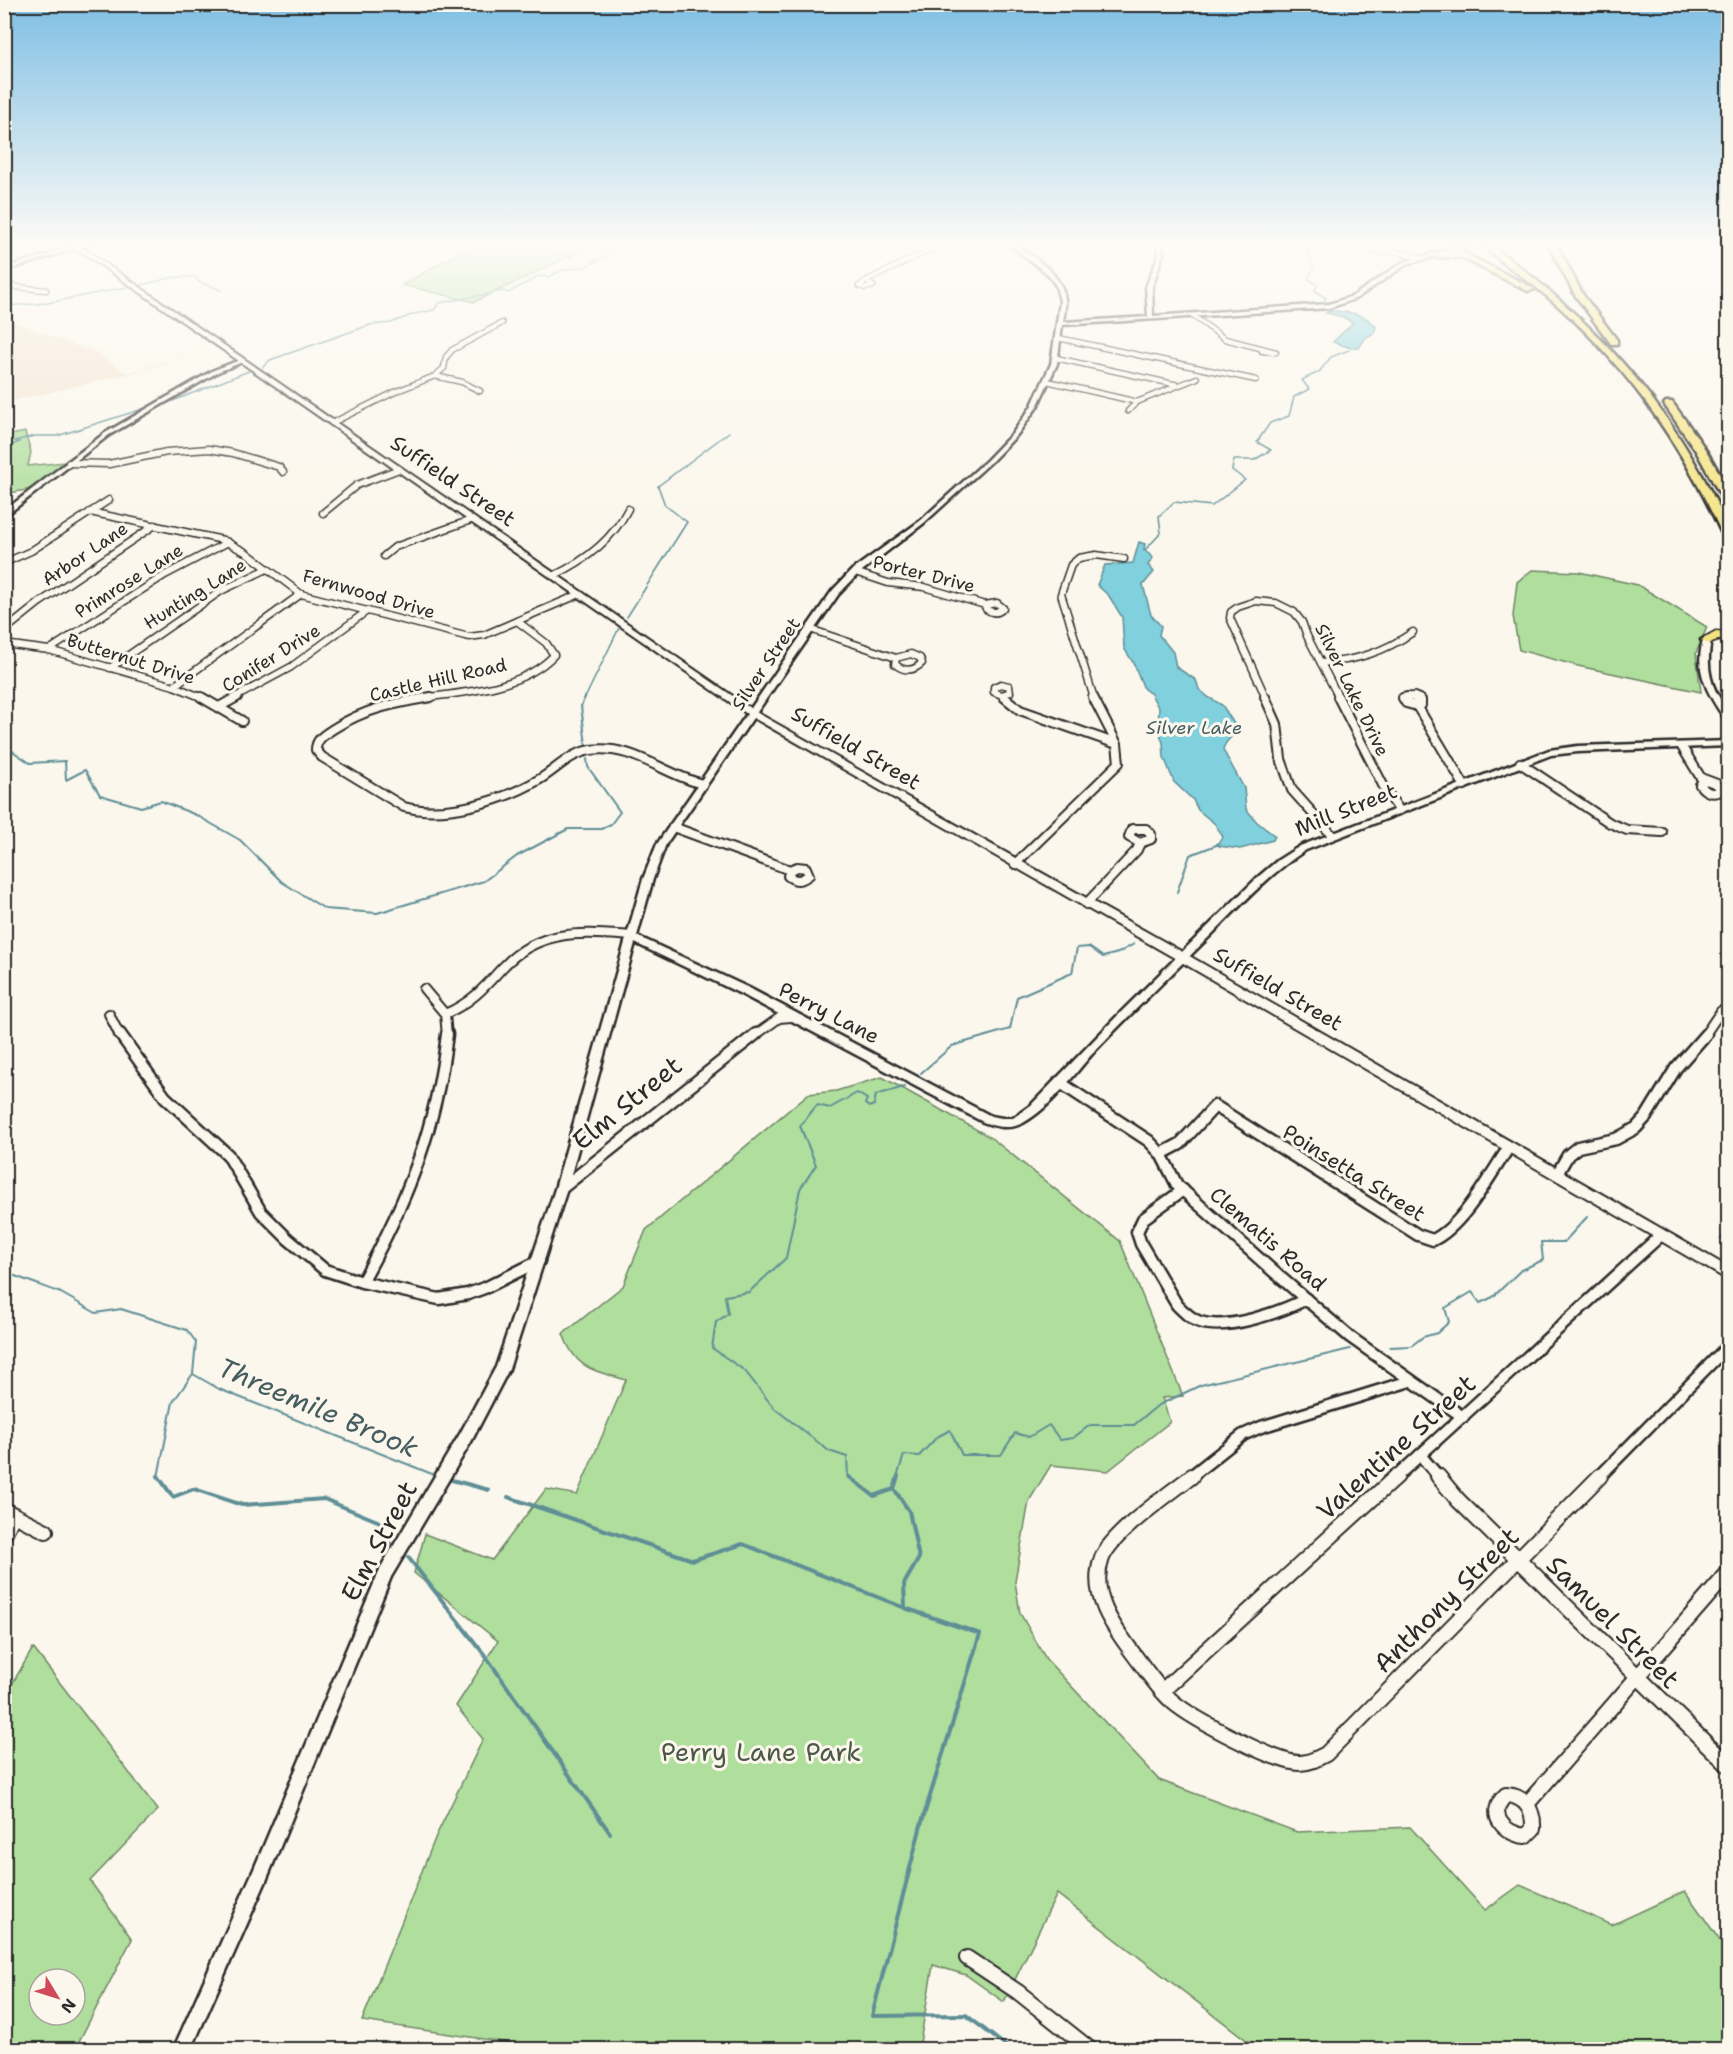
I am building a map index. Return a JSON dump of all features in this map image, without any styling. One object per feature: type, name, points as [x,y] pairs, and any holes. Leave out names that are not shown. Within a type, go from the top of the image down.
[{"type":"highway","points":[[1602,338],[1616,348]]},
{"type":"highway","points":[[1604,338],[1616,348]]},
{"type":"highway","points":[[1606,338],[1616,348]]},
{"type":"highway","points":[[1609,338],[1678,436],[1707,488],[1728,536]]},
{"type":"highway","points":[[1663,397],[1697,444],[1728,500]]},
{"type":"highway","points":[[1707,640],[1716,636],[1728,636]]},
{"type":"main road","name":"Suffield Street","points":[[209,338],[753,714],[1182,957],[1728,1274]]},
{"type":"main road","name":"Suffield Street","points":[[1661,1235],[1728,1283]]},
{"type":"street","points":[[332,423],[397,391],[435,376],[444,368],[446,357],[452,350],[474,338]]},
{"type":"street","points":[[1058,338],[1256,380]]},
{"type":"street","name":"Silver Street","points":[[561,1189],[657,854],[673,827],[835,593],[855,572],[922,522],[1003,447],[1028,418],[1056,358],[1058,338]]},
{"type":"street","points":[[1223,338],[1264,349]]},
{"type":"street","points":[[1056,358],[1178,385]]},
{"type":"street","points":[[4,515],[115,429],[216,371],[242,361]]},
{"type":"street","points":[[435,376],[462,382],[480,391]]},
{"type":"street","points":[[1128,411],[1137,402],[1197,378]]},
{"type":"street","points":[[1047,381],[1137,402]]},
{"type":"street","points":[[69,463],[104,464],[167,452],[208,449],[233,453],[279,467],[283,472]]},
{"type":"street","points":[[323,513],[357,485],[399,469]]},
{"type":"street","points":[[4,563],[31,551],[109,500]]},
{"type":"street","points":[[553,576],[574,567],[608,538],[622,524],[628,509]]},
{"type":"street","name":"Fernwood Drive","points":[[90,512],[228,542],[301,594],[467,637],[477,637],[517,621]]},
{"type":"street","points":[[384,556],[395,547],[471,520]]},
{"type":"street","name":"Arbor Lane","points":[[4,631],[26,613],[155,525]]},
{"type":"street","name":"Primrose Lane","points":[[49,650],[165,575],[228,542]]},
{"type":"street","points":[[1016,864],[1115,770],[1120,759],[1110,726],[1091,692],[1061,594],[1071,565],[1079,558],[1096,555],[1124,559]]},
{"type":"street","name":"Hunting Lane","points":[[110,668],[221,591],[267,569]]},
{"type":"street","name":"Porter Drive","points":[[855,572],[888,583],[924,587],[985,605]]},
{"type":"street","points":[[174,686],[301,594]]},
{"type":"street","points":[[517,621],[580,594]]},
{"type":"street","name":"Silver Lake Drive","points":[[1332,835],[1292,790],[1281,759],[1276,724],[1231,622],[1231,612],[1240,605],[1256,602],[1275,603],[1291,610],[1301,619],[1385,789],[1399,810]]},
{"type":"street","name":"Conifer Drive","points":[[219,707],[291,667],[367,611]]},
{"type":"street","name":"Castle Hill Road","points":[[517,621],[551,648],[554,655],[549,663],[500,684],[372,708],[321,737],[316,745],[317,752],[404,807],[418,812],[455,807],[498,796],[538,780],[570,756],[593,750],[617,750],[635,754],[674,775],[703,784]]},
{"type":"street","points":[[810,628],[896,658]]},
{"type":"street","points":[[1321,663],[1346,662],[1371,656],[1391,647],[1413,632]]},
{"type":"street","points":[[1707,640],[1703,658],[1704,674],[1712,693],[1728,717]]},
{"type":"street","name":"Butternut Drive","points":[[4,644],[49,650],[174,686],[192,692],[242,722]]},
{"type":"street","points":[[1002,694],[1007,701],[1020,710],[1117,744]]},
{"type":"street","points":[[1416,706],[1464,785]]},
{"type":"street","points":[[1087,734],[1110,726]]},
{"type":"street","name":"Mill Street","points":[[1006,1123],[1023,1117],[1182,957],[1281,862],[1303,848],[1520,763],[1567,750],[1728,744]]},
{"type":"street","points":[[1682,747],[1704,781]]},
{"type":"street","points":[[1520,763],[1610,824],[1627,830],[1662,832]]},
{"type":"street","points":[[673,827],[790,870]]},
{"type":"street","points":[[1086,904],[1137,850],[1140,843]]},
{"type":"street","points":[[445,1014],[477,997],[488,988],[509,960],[538,941],[571,933],[633,937]]},
{"type":"street","name":"Perry Lane","points":[[633,937],[745,991],[987,1119],[1006,1123]]},
{"type":"street","points":[[362,1282],[407,1197],[439,1100],[447,1029],[445,1014],[424,989]]},
{"type":"street","points":[[1557,1173],[1568,1155],[1578,1147],[1616,1138],[1636,1128],[1646,1117],[1676,1068],[1707,1034],[1721,1011],[1728,1015]]},
{"type":"street","points":[[109,1014],[122,1037],[165,1097],[228,1155],[247,1184],[261,1212],[326,1270],[362,1282],[439,1299],[487,1287],[539,1261]]},
{"type":"street","name":"Elm Street","points":[[182,2049],[264,1865],[386,1572],[442,1478],[502,1369],[561,1189],[741,1045],[779,1018],[791,1017]]},
{"type":"street","name":"Clematis Road","points":[[1059,1082],[1149,1141],[1161,1154],[1173,1179],[1183,1190],[1306,1299],[1350,1337],[1463,1416]]},
{"type":"street","name":"Poinsetta Street","points":[[1161,1154],[1172,1151],[1180,1144],[1215,1106],[1410,1230],[1425,1239],[1433,1240],[1446,1233],[1474,1198],[1509,1147]]},
{"type":"street","points":[[1183,1190],[1143,1220],[1137,1232],[1141,1244],[1185,1313],[1198,1321],[1214,1324],[1279,1312],[1306,1299]]},
{"type":"street","name":"Valentine Street","points":[[1162,1691],[1661,1235]]},
{"type":"street","name":"Anthony Street","points":[[1162,1691],[1184,1710],[1276,1757],[1296,1763],[1314,1761],[1326,1754],[1728,1346]]},
{"type":"street","points":[[1162,1691],[1107,1618],[1101,1604],[1098,1576],[1105,1549],[1206,1464],[1252,1430],[1410,1381]]},
{"type":"street","name":"Samuel Street","points":[[1420,1455],[1448,1490],[1728,1765]]},
{"type":"street","points":[[4,1534],[9,1513],[46,1531]]},
{"type":"street","points":[[1527,1804],[1728,1573]]},
{"type":"street","points":[[967,1958],[1024,1997],[1091,2049]]},
{"type":"shaded area","points":[[4,338],[55,338],[84,349],[90,348],[126,373],[216,347],[128,374],[5,403]]},
{"type":"green space","points":[[25,432],[31,452],[28,466],[65,462],[31,489],[5,494],[5,436]]},
{"type":"green space","points":[[1532,570],[1579,572],[1638,585],[1707,627],[1696,653],[1701,692],[1578,666],[1519,650],[1513,616],[1517,582]]},
{"type":"green space","name":"Perry Lane Park","points":[[882,1077],[990,1137],[1120,1241],[1183,1396],[1162,1398],[1170,1422],[1108,1471],[1051,1465],[1029,1501],[1015,1581],[1020,1613],[1046,1659],[1159,1780],[1297,1832],[1410,1827],[1485,1910],[1520,1885],[1612,1925],[1685,1891],[1728,1952],[1728,2049],[1258,2049],[1057,1894],[1004,2002],[966,1975],[933,1965],[919,2049],[550,2049],[362,2021],[436,1836],[483,1739],[456,1706],[498,1641],[414,1573],[425,1534],[492,1560],[546,1489],[577,1495],[626,1380],[595,1371],[580,1362],[568,1346],[563,1334],[623,1286],[646,1230],[808,1094],[836,1091]]},
{"type":"green space","points":[[33,1648],[158,1810],[90,1881],[132,1939],[87,2026],[87,1967],[27,1967],[27,2027],[86,2027],[75,2049],[5,2049],[5,1696]]},
{"type":"water","points":[[1337,338],[1365,338],[1359,348],[1333,342]]},
{"type":"water","name":"Silver Lake","points":[[1139,542],[1145,544],[1144,549],[1153,558],[1148,565],[1154,572],[1143,585],[1151,615],[1161,626],[1159,635],[1173,652],[1176,667],[1196,680],[1199,689],[1208,697],[1222,705],[1236,727],[1223,750],[1244,788],[1246,809],[1257,822],[1275,836],[1273,840],[1240,849],[1219,846],[1217,844],[1223,837],[1215,824],[1198,810],[1193,800],[1174,782],[1164,757],[1158,727],[1159,709],[1151,694],[1144,689],[1134,664],[1124,648],[1122,617],[1109,596],[1097,585],[1105,565],[1133,563]]},
{"type":"waterway","points":[[263,367],[270,360],[333,338]]},
{"type":"waterway","points":[[1144,551],[1161,533],[1159,516],[1174,502],[1212,506],[1245,480],[1232,470],[1234,460],[1254,460],[1271,450],[1257,442],[1270,423],[1289,416],[1294,397],[1309,389],[1302,380],[1319,372],[1331,357],[1349,350]]},
{"type":"waterway","points":[[160,406],[249,371]]},
{"type":"waterway","points":[[4,441],[12,445],[20,442],[14,441],[35,436],[57,436],[149,407]]},
{"type":"waterway","points":[[627,617],[687,522],[665,505],[658,486],[729,432]]},
{"type":"waterway","points":[[585,698],[619,628]]},
{"type":"waterway","points":[[585,697],[581,706],[586,745]]},
{"type":"waterway","points":[[4,750],[8,748],[30,763],[65,761],[66,780],[85,770],[100,795],[141,807],[161,801],[196,815],[240,840],[282,882],[325,909],[377,913],[484,881],[517,856],[568,829],[601,829],[611,824],[620,812],[588,767],[587,759]]},
{"type":"waterway","points":[[1177,892],[1190,855],[1219,844]]},
{"type":"waterway","points":[[921,1073],[952,1046],[1010,1029],[1017,997],[1072,973],[1077,948],[1089,947],[1103,957],[1118,953],[1134,944]]},
{"type":"waterway","points":[[848,1477],[847,1457],[829,1451],[774,1408],[745,1371],[712,1348],[716,1322],[728,1314],[725,1296],[749,1292],[786,1258],[800,1189],[816,1165],[800,1126],[817,1105],[830,1108],[857,1093],[867,1099],[865,1104],[869,1107],[874,1105],[876,1095],[904,1087]]},
{"type":"waterway","name":"Threemile Brook","points":[[1390,1347],[1411,1346],[1423,1337],[1437,1333],[1449,1322],[1445,1308],[1472,1292],[1480,1303],[1493,1297],[1521,1270],[1543,1260],[1541,1242],[1564,1242],[1587,1217]]},
{"type":"waterway","name":"Threemile Brook","points":[[1721,1239],[1728,1233]]},
{"type":"waterway","name":"Threemile Brook","points":[[4,1272],[61,1293],[96,1313],[121,1309],[187,1330],[196,1342],[193,1374],[219,1389],[437,1476]]},
{"type":"waterway","name":"Threemile Brook","points":[[897,1477],[904,1455],[919,1456],[937,1437],[950,1430],[962,1455],[1001,1455],[1015,1433],[1029,1437],[1049,1425],[1060,1440],[1073,1438],[1090,1425],[1134,1425],[1157,1406],[1201,1385],[1350,1349]]},
{"type":"waterway","points":[[158,1476],[173,1402],[192,1375]]},
{"type":"waterway","points":[[158,1476],[173,1497],[194,1489],[242,1505],[324,1499],[380,1522],[390,1544]]},
{"type":"waterway","points":[[848,1476],[874,1496],[894,1489]]},
{"type":"waterway","name":"Threemile Brook","points":[[894,1489],[898,1476]]},
{"type":"waterway","name":"Threemile Brook","points":[[448,1479],[489,1490]]},
{"type":"waterway","name":"Threemile Brook","points":[[894,1489],[909,1511],[919,1558],[904,1584],[905,1608]]},
{"type":"waterway","name":"Threemile Brook","points":[[508,1497],[693,1560],[743,1544],[905,1608]]},
{"type":"waterway","points":[[408,1557],[487,1658],[610,1833]]},
{"type":"waterway","points":[[905,1608],[980,1634],[921,1825],[872,2016],[966,2015],[1011,2050]]}]
